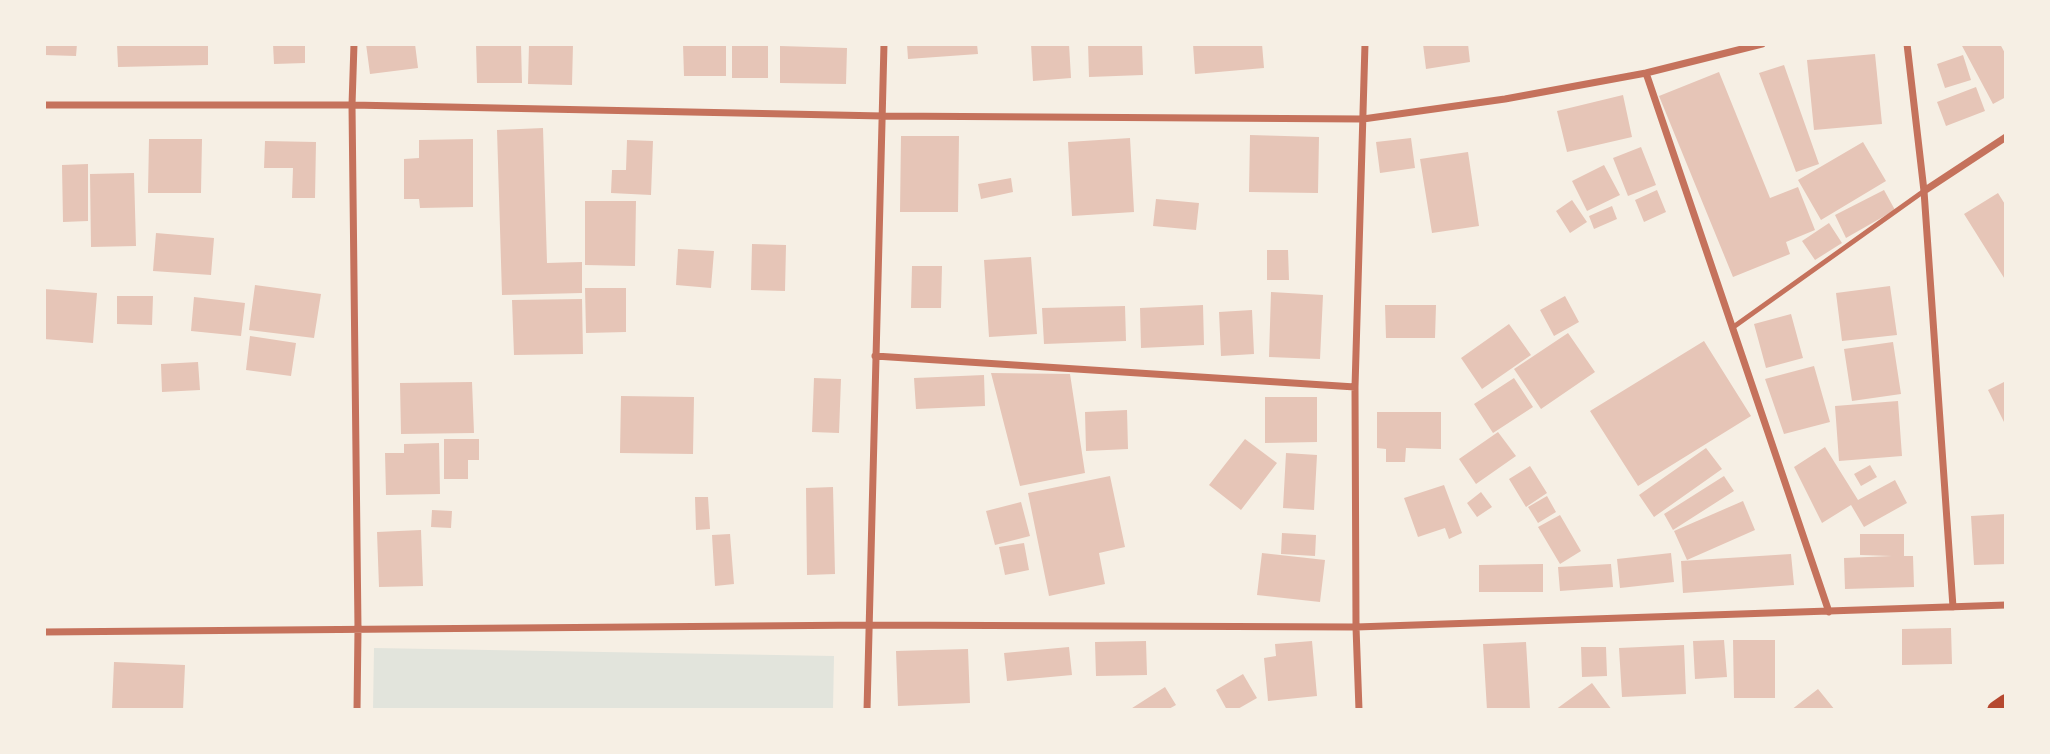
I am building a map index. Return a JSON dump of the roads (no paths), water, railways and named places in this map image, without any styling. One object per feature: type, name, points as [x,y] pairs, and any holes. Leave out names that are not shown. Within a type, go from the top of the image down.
[{"type":"main road","points":[[1996,710],[2006,703]]},
{"type":"street","points":[[354,44],[352,105],[357,710]]},
{"type":"street","points":[[867,710],[884,44]]},
{"type":"street","points":[[1359,710],[1355,387],[1365,44]]},
{"type":"street","points":[[44,105],[352,105],[883,116],[1363,119],[1505,99],[1646,73],[1762,44]]},
{"type":"street","points":[[1907,44],[1924,191],[1953,607]]},
{"type":"street","points":[[1646,73],[1829,612]]},
{"type":"street","points":[[1924,191],[2006,137]]},
{"type":"street","points":[[875,356],[1355,387]]},
{"type":"street","points":[[44,632],[869,625],[1356,627],[2006,605]]},
{"type":"lane","points":[[1732,328],[1924,191]]}]
